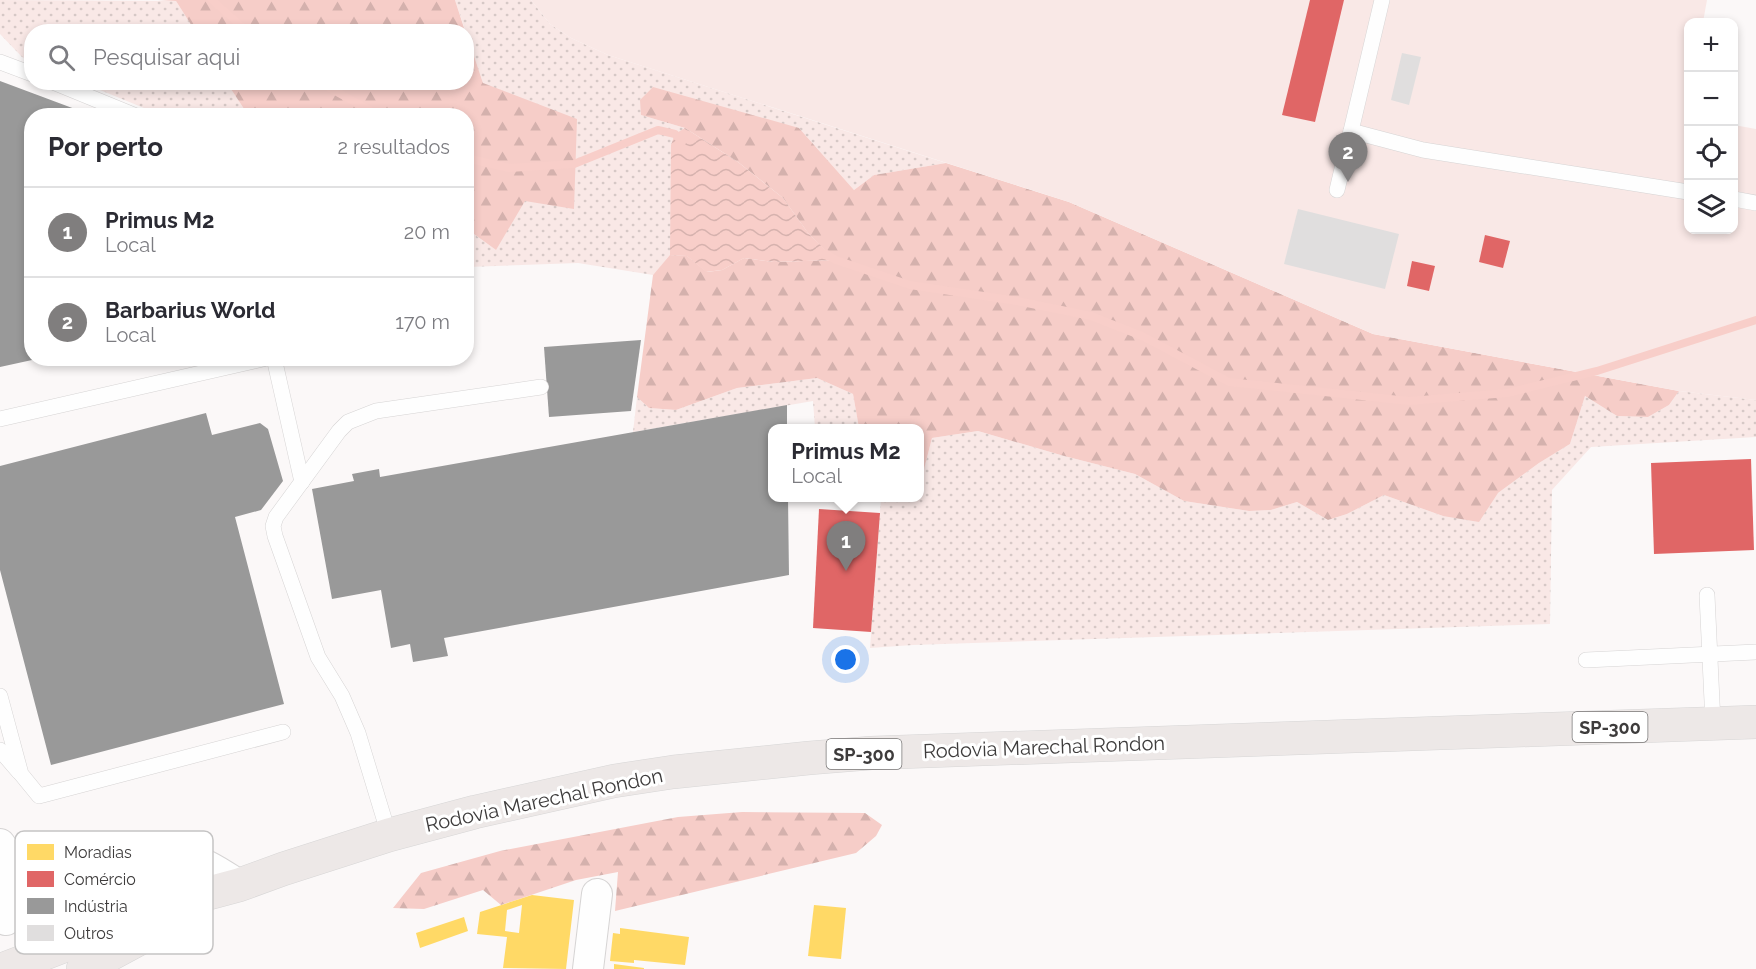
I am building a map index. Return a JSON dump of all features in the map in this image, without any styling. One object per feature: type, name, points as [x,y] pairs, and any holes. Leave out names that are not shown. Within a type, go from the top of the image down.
[{"type":"main road","points":[[1714,723],[1756,716]]},
{"type":"main road","name":"Rodovia Marechal Rondon","points":[[213,892],[389,835],[475,812],[614,781],[673,772],[809,758],[958,750],[1756,722]]},
{"type":"main road","points":[[1714,723],[1756,726]]},
{"type":"main road","name":"Rodovia Marechal Rondon","points":[[213,899],[239,885]]},
{"type":"main road","name":"Rodovia Marechal Rondon","points":[[4,969],[43,954]]},
{"type":"main road","name":"Rodovia Marechal Rondon","points":[[83,969],[111,954]]},
{"type":"street","points":[[2,848],[9,886],[6,920]]},
{"type":"street","points":[[213,868],[239,885]]},
{"type":"street","points":[[588,969],[597,894]]},
{"type":"lane","points":[[1337,190],[1382,0]]},
{"type":"lane","points":[[0,62],[24,71]]},
{"type":"lane","points":[[73,90],[116,108]]},
{"type":"lane","points":[[1351,131],[1423,150],[1684,191]]},
{"type":"lane","points":[[1738,200],[1756,203]]},
{"type":"lane","points":[[0,419],[232,366]]},
{"type":"lane","points":[[276,366],[302,482]]},
{"type":"lane","points":[[389,835],[358,733],[342,696],[318,657],[275,536],[273,526],[276,516],[339,431],[348,422],[360,416],[376,411],[541,387]]},
{"type":"lane","points":[[1707,595],[1714,723]]},
{"type":"lane","points":[[1586,660],[1756,652]]},
{"type":"lane","points":[[0,696],[21,774]]},
{"type":"lane","points":[[0,750],[39,796],[283,732]]},
{"type":"shaded area","points":[[0,0],[176,1],[191,24],[24,24],[24,58],[0,34]]},
{"type":"shaded area","points":[[455,0],[531,0],[550,24],[571,38],[608,55],[946,163],[874,175],[854,190],[799,128],[641,115],[685,128],[783,198],[808,233],[744,258],[722,270],[671,255],[653,275],[578,263],[474,267],[474,234],[496,250],[483,83],[474,56],[474,24],[463,24]]},
{"type":"shaded area","points":[[531,0],[1707,0],[1704,18],[1684,18],[1684,234],[1738,234],[1738,126],[1756,129],[1756,400],[1679,391],[1373,334],[1069,202],[608,55],[571,38],[550,24]]},
{"type":"shaded area","points":[[100,90],[232,90],[243,108],[144,108]]},
{"type":"shaded area","points":[[817,378],[853,394],[858,424],[815,424],[813,401],[633,432],[637,397],[649,408],[676,410],[737,388]]},
{"type":"shaded area","points":[[1679,391],[1756,400],[1756,437],[1591,447],[1552,490],[1550,624],[870,648],[881,502],[924,502],[924,468],[932,438],[978,431],[1135,474],[1184,501],[1249,511],[1271,510],[1297,502],[1328,520],[1347,514],[1384,495],[1443,516],[1498,493],[1570,444],[1585,396],[1617,416],[1648,417],[1669,405]]},
{"type":"green space","points":[[158,0],[455,0],[463,24],[191,24],[176,1]]},
{"type":"green space","points":[[474,56],[483,83],[577,119],[574,209],[525,201],[496,250],[474,234],[474,108],[243,108],[232,90],[474,90]]},
{"type":"green space","points":[[653,87],[799,128],[854,190],[874,175],[946,163],[1069,202],[1373,334],[1679,391],[1669,405],[1648,417],[1617,416],[1585,396],[1570,444],[1498,493],[1479,522],[1443,516],[1384,495],[1347,514],[1328,520],[1297,502],[1271,510],[1249,511],[1184,501],[1135,474],[978,431],[932,438],[924,469],[924,424],[858,424],[853,394],[817,378],[737,388],[676,410],[649,408],[637,397],[653,275],[670,255],[687,256],[707,272],[722,270],[744,258],[774,262],[835,260],[808,233],[783,198],[738,162],[685,128],[641,115],[640,100]]},
{"type":"green space","points":[[742,812],[865,813],[882,825],[876,836],[856,853],[615,911],[618,872],[576,880],[501,905],[483,890],[424,909],[393,908],[421,873],[500,851],[678,817]]},
{"type":"water","points":[[685,128],[738,162],[783,198],[808,233],[836,260],[774,262],[744,258],[722,270],[706,272],[687,256],[670,255],[671,145],[675,134]]},
{"type":"building: Moradias","points":[[532,895],[574,900],[566,969],[503,968],[507,937],[477,934],[480,912]],"holes":[[[522,905],[519,933],[505,931],[507,910]]]},
{"type":"building: Moradias","points":[[814,905],[846,908],[841,959],[808,956]]},
{"type":"building: Moradias","points":[[464,917],[468,931],[420,948],[416,933]]},
{"type":"building: Moradias","points":[[620,928],[689,937],[685,965],[634,960],[634,963],[610,961],[613,933],[620,934]]},
{"type":"building: Moradias","points":[[614,964],[644,968],[644,969],[614,969]]},
{"type":"building: Comércio","points":[[1310,0],[1344,0],[1315,122],[1282,115]]},
{"type":"building: Comércio","points":[[1485,235],[1510,241],[1503,268],[1479,262]]},
{"type":"building: Comércio","points":[[1412,261],[1435,266],[1429,291],[1407,286]]},
{"type":"building: Comércio","points":[[1751,459],[1754,550],[1654,554],[1651,463]]},
{"type":"building: Comércio","points":[[819,509],[880,513],[871,632],[813,628]]},
{"type":"building: Indústria","points":[[0,81],[72,108],[24,108],[24,362],[0,367]]},
{"type":"building: Indústria","points":[[641,340],[631,411],[549,417],[544,347]]},
{"type":"building: Indústria","points":[[787,405],[787,424],[768,424],[768,502],[788,502],[789,575],[444,638],[448,656],[413,662],[410,644],[391,648],[381,590],[332,599],[312,489],[354,481],[352,474],[379,469],[380,477]]},
{"type":"building: Indústria","points":[[206,413],[212,435],[260,423],[268,429],[283,481],[261,510],[235,517],[284,704],[51,765],[0,570],[0,466]]},
{"type":"building: Outros","points":[[1402,53],[1421,57],[1409,105],[1391,100]]},
{"type":"building: Outros","points":[[1298,209],[1399,234],[1385,289],[1284,264]]},
{"type":"waterway","points":[[212,0],[239,24]]},
{"type":"waterway","points":[[333,90],[366,108]]},
{"type":"waterway","points":[[474,160],[509,168],[574,164],[658,130],[675,134],[682,142]]},
{"type":"waterway","points":[[826,254],[836,260],[910,285],[1017,301],[1091,316],[1142,336],[1229,382],[1409,401],[1507,393],[1597,371],[1756,320]]},
{"type":"place","name":"Barbarius World","points":[[1348,182]]},
{"type":"place","name":"Primus M2","points":[[846,571]]}]
